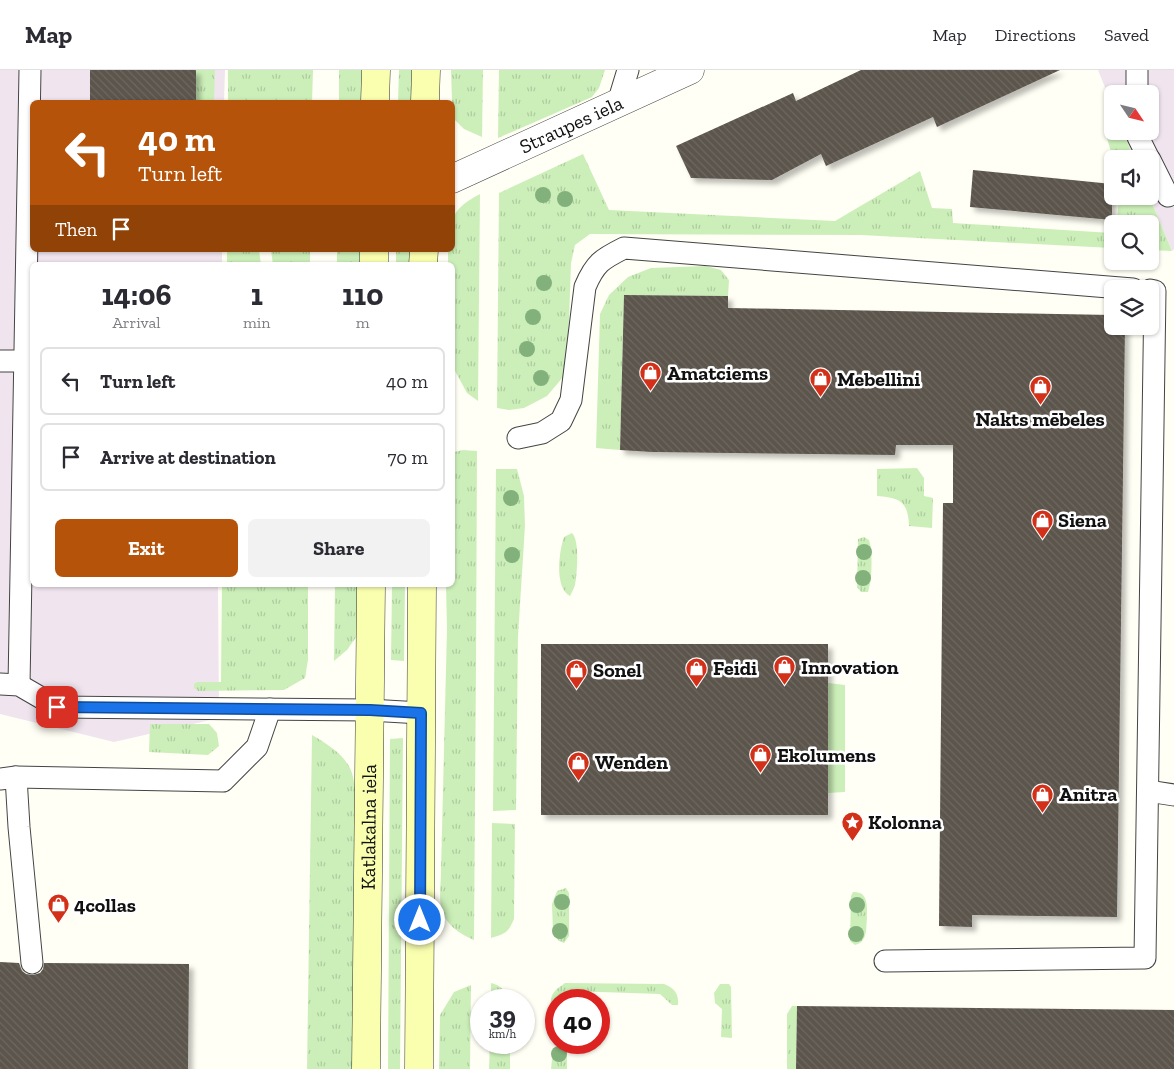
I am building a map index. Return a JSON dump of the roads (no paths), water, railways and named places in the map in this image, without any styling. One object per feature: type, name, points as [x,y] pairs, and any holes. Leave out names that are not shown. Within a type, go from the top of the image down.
[{"type":"street","points":[[375,100],[376,70]]},
{"type":"street","points":[[425,100],[426,70]]},
{"type":"street","name":"Straupes iela","points":[[455,178],[690,70]]},
{"type":"street","name":"Katlakalna iela","points":[[366,1069],[371,587]]},
{"type":"street","points":[[419,1069],[422,587]]},
{"type":"lane","points":[[30,70],[25,360],[9,685],[57,707],[370,710],[421,713]]},
{"type":"lane","points":[[618,103],[628,70]]},
{"type":"lane","points":[[1137,70],[1137,85]]},
{"type":"lane","points":[[1159,178],[1168,196]]},
{"type":"lane","points":[[518,438],[542,433],[560,420],[571,400],[585,287],[590,274],[603,258],[624,248],[1104,287]]},
{"type":"lane","points":[[885,961],[1146,958],[1155,335]]},
{"type":"lane","points":[[0,361],[25,360]]},
{"type":"lane","points":[[32,963],[19,827],[8,778],[223,781],[257,747],[270,709]]},
{"type":"lane","points":[[1148,791],[1174,795]]},
{"type":"place","name":"Amatciems","points":[[651,392]]},
{"type":"place","name":"Mebellini","points":[[821,398]]},
{"type":"place","name":"Nakts mēbeles","points":[[1040,406]]},
{"type":"place","name":"Siena","points":[[1042,539]]},
{"type":"place","name":"Innovation","points":[[785,686]]},
{"type":"place","name":"Feidi","points":[[697,687]]},
{"type":"place","name":"Sonel","points":[[577,689]]},
{"type":"place","name":"Ekolumens","points":[[761,774]]},
{"type":"place","name":"Wenden","points":[[579,781]]},
{"type":"place","name":"Anitra","points":[[1043,813]]},
{"type":"place","name":"Kolonna","points":[[852,841]]},
{"type":"place","name":"4collas","points":[[58,924]]}]
